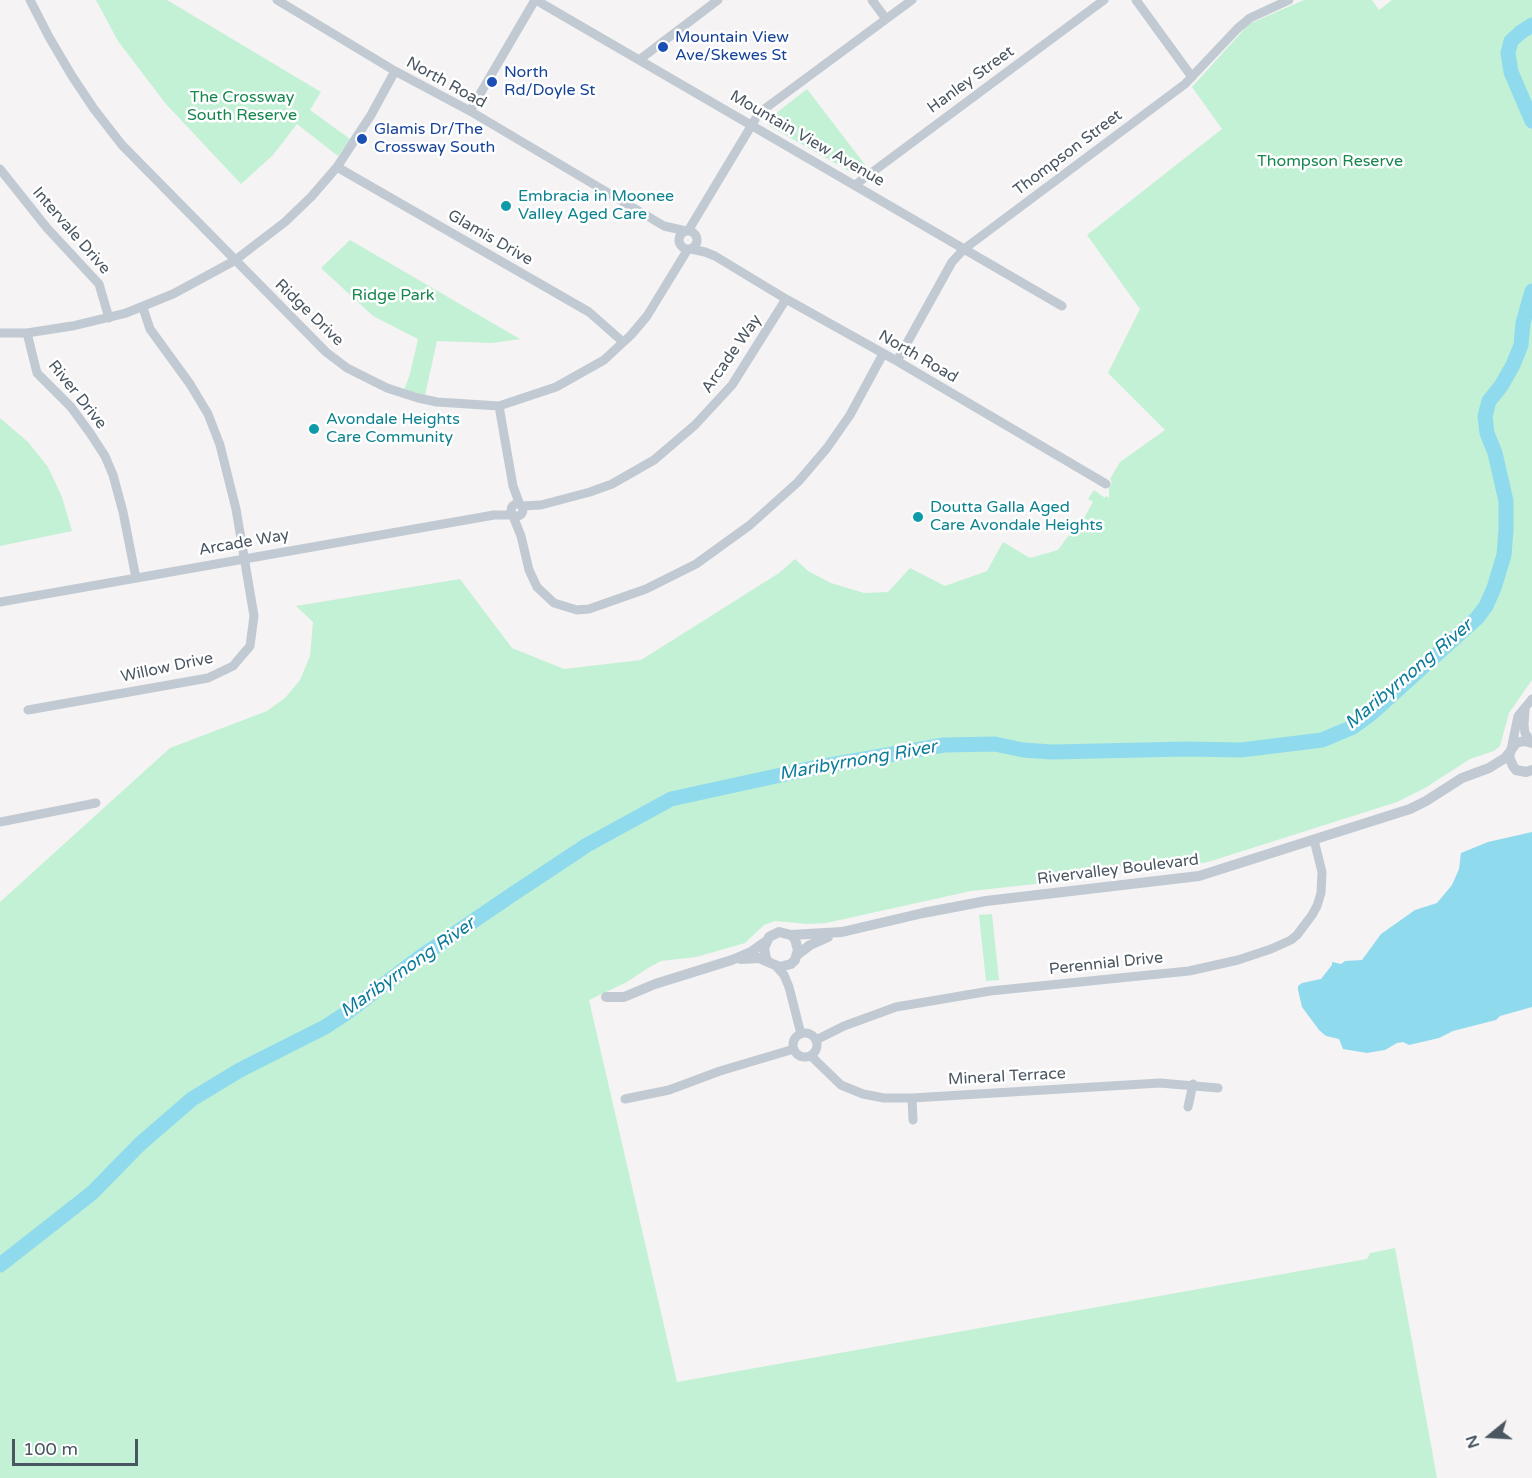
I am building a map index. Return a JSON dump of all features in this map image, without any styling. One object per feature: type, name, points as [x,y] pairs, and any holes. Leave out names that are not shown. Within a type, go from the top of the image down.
[{"type":"street","name":"Ridge Drive","points":[[30,0],[72,76],[129,153],[326,352],[374,383],[418,398],[437,402],[499,406],[540,393],[575,378],[604,360],[623,342],[647,316],[677,266],[700,213],[759,113],[912,0]]},
{"type":"street","name":"North Road","points":[[277,0],[395,72],[470,111],[786,299],[897,361],[1106,484]]},
{"type":"street","points":[[470,111],[535,0]]},
{"type":"street","name":"Mountain View Avenue","points":[[535,0],[1062,306]]},
{"type":"street","points":[[639,60],[718,0]]},
{"type":"street","points":[[872,0],[886,19]]},
{"type":"street","name":"Hanley Street","points":[[855,184],[1104,0]]},
{"type":"street","points":[[1136,0],[1192,76]]},
{"type":"street","name":"Thompson Street","points":[[897,361],[952,262],[964,249],[1185,84],[1250,18],[1289,0]]},
{"type":"street","points":[[0,333],[27,333],[72,326],[143,308],[234,261],[285,222],[337,168],[395,72]]},
{"type":"street","name":"Glamis Drive","points":[[337,168],[589,312],[623,342]]},
{"type":"street","name":"Intervale Drive","points":[[0,169],[47,228],[99,284],[109,318]]},
{"type":"street","name":"Arcade Way","points":[[0,602],[541,506],[612,484],[654,460],[695,425],[732,385],[786,299]]},
{"type":"street","points":[[143,308],[150,329],[190,384],[208,414],[228,471],[245,558]]},
{"type":"street","name":"River Drive","points":[[27,333],[37,374],[71,407],[90,433],[113,475],[136,578]]},
{"type":"street","points":[[499,406],[529,570],[537,587],[554,603],[577,610],[590,609],[670,578],[696,564],[750,525],[798,482],[827,448],[850,415],[883,354]]},
{"type":"street","name":"Willow Drive","points":[[28,710],[208,678],[234,666],[250,646],[254,628],[245,558]]},
{"type":"street","points":[[1526,771],[1513,766],[1510,751],[1518,716],[1532,699]]},
{"type":"street","points":[[1526,708],[1525,733],[1532,742]]},
{"type":"street","name":"Rivervalley Boulevard","points":[[796,958],[810,945],[842,932],[923,913],[986,901],[1199,876],[1410,809],[1462,778],[1489,768],[1506,758],[1520,741],[1532,742]]},
{"type":"street","name":"Rivervalley Boulevard","points":[[1489,768],[1526,771]]},
{"type":"street","points":[[0,822],[96,803]]},
{"type":"street","name":"Perennial Drive","points":[[816,1040],[844,1026],[896,1007],[990,991],[1189,971],[1238,960],[1271,949],[1297,935],[1317,906],[1321,893],[1322,872],[1314,840]]},
{"type":"street","points":[[606,997],[624,997],[655,984],[732,960],[751,952],[774,933],[785,932],[797,944],[796,958],[791,969],[793,1000]]},
{"type":"street","name":"Rivervalley Boulevard","points":[[790,935],[842,932]]},
{"type":"street","points":[[765,942],[764,954],[784,975],[801,1034]]},
{"type":"street","points":[[732,960],[759,958],[772,964],[786,966],[796,958]]},
{"type":"street","points":[[801,1034],[810,1034],[816,1040],[816,1049],[811,1056],[802,1057],[794,1049],[794,1040],[801,1034]]},
{"type":"street","points":[[625,1099],[669,1090],[720,1071],[794,1049]]},
{"type":"street","name":"Mineral Terrace","points":[[811,1056],[841,1085],[863,1094],[884,1098],[1160,1083],[1193,1084],[1218,1088]]},
{"type":"street","points":[[1188,1107],[1193,1084]]},
{"type":"street","points":[[912,1098],[913,1120]]},
{"type":"green space","name":"The Crossway South Reserve","points":[[96,0],[167,0],[321,92],[310,110],[350,139],[338,156],[297,124],[273,155],[241,184],[166,104],[118,41]]},
{"type":"green space","name":"Thompson Reserve","points":[[1304,0],[1372,0],[1379,10],[1392,0],[1532,0],[1532,680],[1509,713],[1500,746],[1494,751],[1470,759],[1425,788],[1397,802],[1208,862],[1154,872],[1122,867],[1107,868],[1072,880],[971,891],[826,923],[775,921],[764,925],[745,943],[696,957],[661,961],[627,982],[589,1000],[677,1382],[1367,1259],[1370,1253],[1395,1248],[1437,1478],[0,1478],[0,902],[170,748],[267,711],[285,698],[300,680],[310,656],[313,622],[296,606],[460,579],[512,648],[564,669],[641,660],[779,573],[795,559],[808,571],[831,583],[864,593],[888,592],[910,568],[945,586],[987,571],[1003,542],[1030,558],[1058,550],[1071,532],[1075,534],[1093,502],[1088,499],[1094,490],[1105,498],[1106,496],[1109,498],[1109,488],[1112,483],[1110,479],[1120,462],[1165,430],[1108,373],[1140,309],[1087,235],[1222,129],[1192,87],[1249,24]]},
{"type":"green space","points":[[807,89],[866,166],[856,175],[768,125],[766,121]]},
{"type":"green space","name":"Ridge Park","points":[[350,240],[520,339],[492,343],[437,341],[425,395],[404,390],[418,339],[373,316],[321,268]]},
{"type":"green space","points":[[0,418],[28,442],[48,467],[62,497],[72,531],[0,546]]},
{"type":"green space","points":[[992,914],[999,980],[986,981],[979,915]]},
{"type":"water","points":[[1532,832],[1532,1007],[1500,1016],[1496,1020],[1453,1031],[1439,1038],[1409,1045],[1403,1042],[1397,1043],[1385,1050],[1367,1053],[1343,1049],[1339,1039],[1326,1036],[1319,1030],[1302,1007],[1298,986],[1321,979],[1332,962],[1341,964],[1345,961],[1362,960],[1381,934],[1415,910],[1437,903],[1452,885],[1459,869],[1461,853],[1488,842]]},
{"type":"waterway","name":"Maribyrnong River","points":[[1532,25],[1511,41],[1508,53],[1511,72],[1532,121]]},
{"type":"waterway","name":"Maribyrnong River","points":[[0,1265],[92,1193],[140,1144],[192,1099],[240,1070],[325,1027],[419,958],[587,845],[671,799],[813,768],[944,745],[995,744],[1023,750],[1052,752],[1241,750],[1322,740],[1353,727],[1372,713],[1477,618],[1486,606],[1494,588],[1504,555],[1506,501],[1495,453],[1487,433],[1485,416],[1489,401],[1501,386],[1521,345],[1523,323],[1532,291]]},
{"type":"place","name":"Mountain View Ave/Skewes St","points":[[663,47]]},
{"type":"place","name":"North Rd/Doyle St","points":[[492,82]]},
{"type":"place","name":"Glamis Dr/The Crossway South","points":[[362,139]]},
{"type":"place","name":"Embracia in Moonee Valley Aged Care","points":[[506,206]]},
{"type":"place","name":"Avondale Heights Care Community","points":[[314,429]]},
{"type":"place","name":"Doutta Galla Aged Care Avondale Heights","points":[[918,517]]}]
